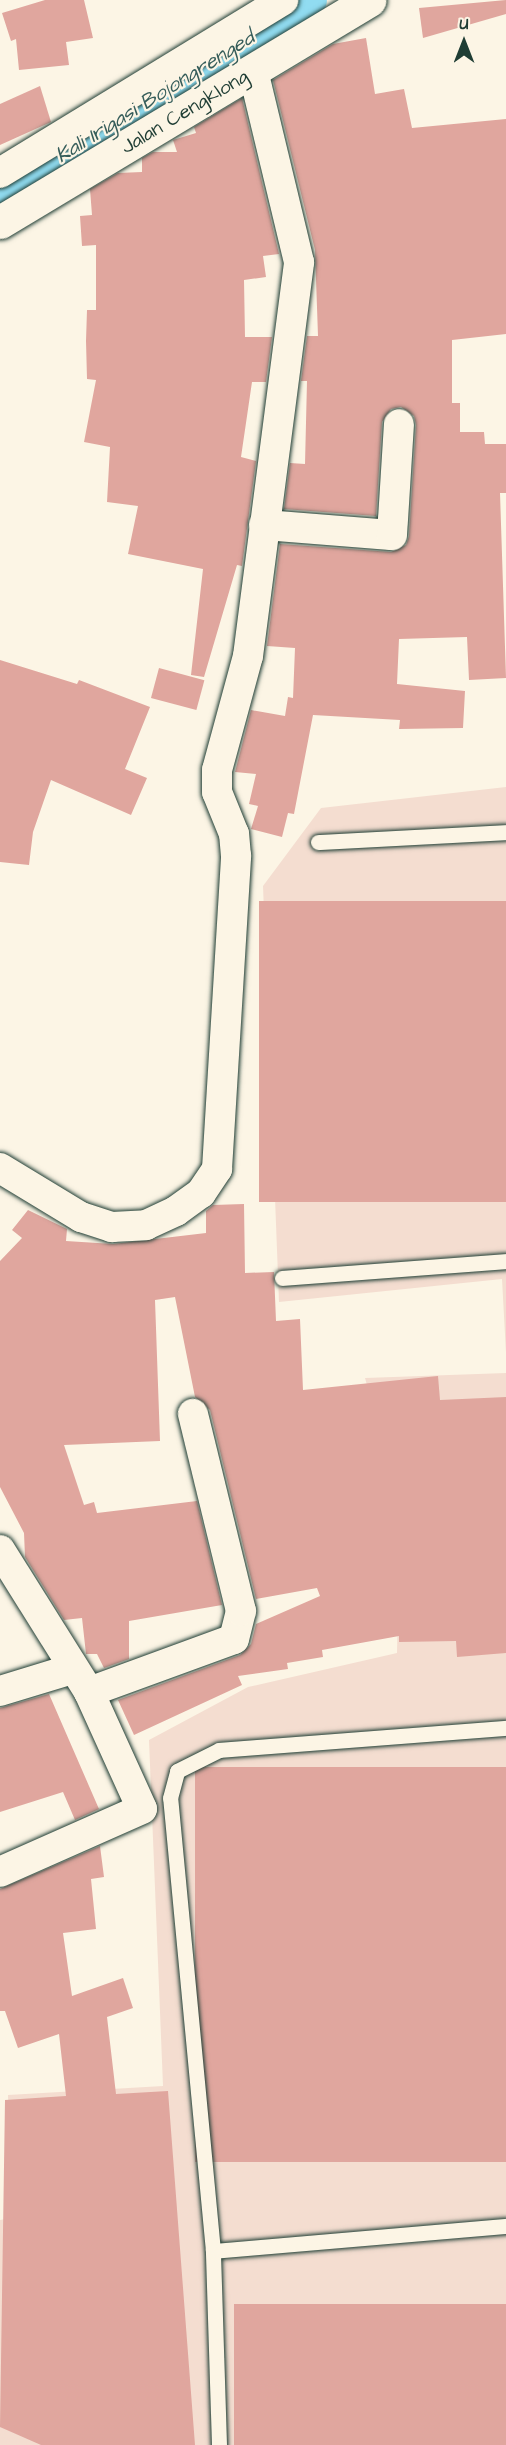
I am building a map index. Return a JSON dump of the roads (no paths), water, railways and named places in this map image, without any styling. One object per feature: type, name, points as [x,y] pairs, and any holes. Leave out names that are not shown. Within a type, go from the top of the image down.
[{"type":"main road","name":"Jalan Cengklong","points":[[0,222],[369,0]]},
{"type":"street","points":[[0,173],[283,0]]},
{"type":"street","points":[[0,1168],[81,1217],[112,1227],[146,1225],[176,1210],[201,1193],[217,1169],[236,856],[234,834],[217,792],[217,770],[248,656],[299,262],[253,71]]},
{"type":"street","points":[[264,525],[392,535],[399,424]]},
{"type":"street","points":[[0,1692],[81,1681],[234,1640],[241,1611],[193,1413]]},
{"type":"street","points":[[0,1550],[81,1681],[142,1809],[0,1872]]},
{"type":"lane","points":[[318,842],[506,832]]},
{"type":"lane","points":[[282,1278],[506,1261]]},
{"type":"lane","points":[[219,2445],[213,2251],[170,1798],[177,1771],[219,1750],[506,1728]]},
{"type":"lane","points":[[213,2251],[506,2226]]},
{"type":"waterway","name":"Kali Irigasi Bojongrenged","points":[[0,193],[310,0]]}]
